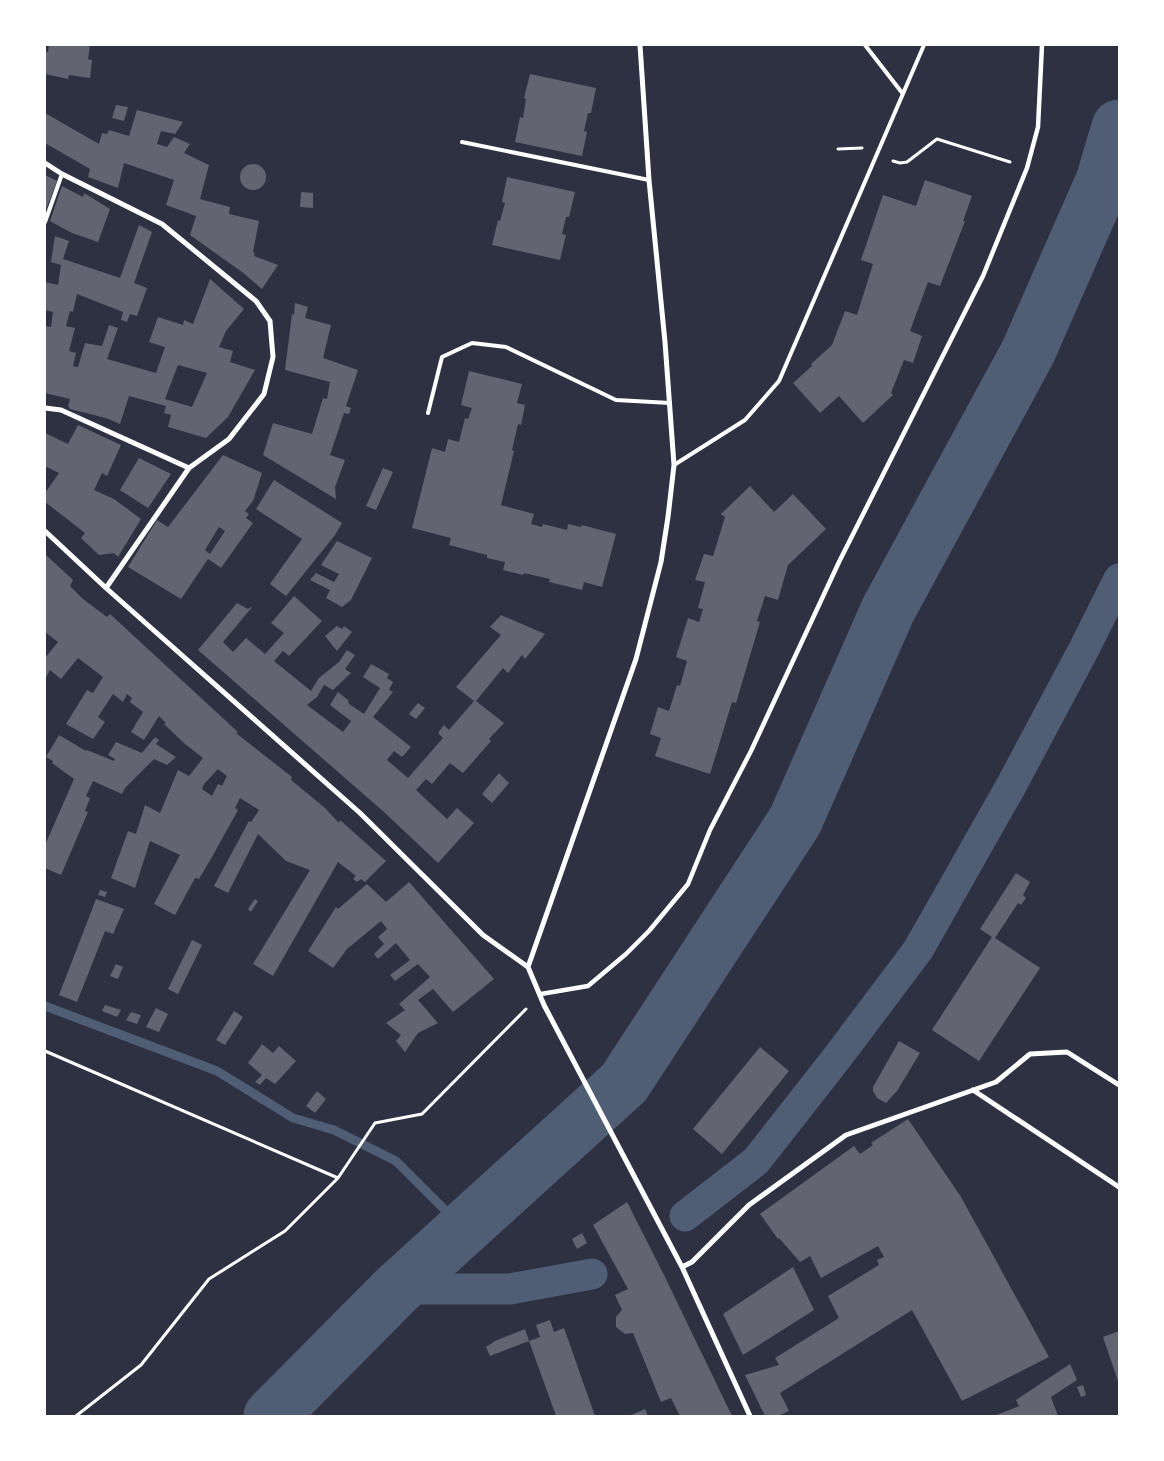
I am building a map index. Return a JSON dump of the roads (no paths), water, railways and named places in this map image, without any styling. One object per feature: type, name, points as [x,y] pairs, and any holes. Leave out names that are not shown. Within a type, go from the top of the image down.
[{"type":"street","points":[[528,967],[636,659],[661,562],[674,465],[670,402],[649,180],[640,45]]},
{"type":"street","points":[[541,994],[588,986],[626,954],[649,931],[688,884],[710,830],[751,751],[838,562],[983,276],[1027,168],[1038,127],[1042,45]]},
{"type":"street","points":[[45,163],[62,174],[162,224],[256,301],[270,321],[273,356],[264,394],[229,439],[189,468],[106,588]]},
{"type":"street","points":[[45,408],[61,410],[189,468]]},
{"type":"street","points":[[45,531],[106,588],[360,813],[483,936],[528,967],[541,994],[544,1005],[682,1267],[750,1416]]},
{"type":"street","points":[[682,1267],[692,1262],[749,1205],[846,1135],[996,1082],[1030,1054],[1067,1052],[1119,1086]]},
{"type":"street","points":[[973,1090],[1119,1187]]},
{"type":"lane","points":[[865,45],[903,94]]},
{"type":"lane","points":[[674,465],[745,420],[779,381],[924,45]]},
{"type":"lane","points":[[462,142],[649,180]]},
{"type":"lane","points":[[45,222],[62,174]]},
{"type":"lane","points":[[428,413],[442,356],[472,343],[506,348],[616,400],[670,402]]},
{"type":"waterway","points":[[271,1416],[397,1289],[624,1083],[795,821],[888,610],[1028,352],[1103,181],[1119,127]]},
{"type":"waterway","points":[[685,1216],[756,1161],[918,950],[1011,786],[1119,579]]},
{"type":"waterway","points":[[45,1006],[217,1071],[293,1118],[334,1130],[396,1161],[463,1228]]},
{"type":"waterway","points":[[397,1289],[510,1289],[592,1274]]}]
